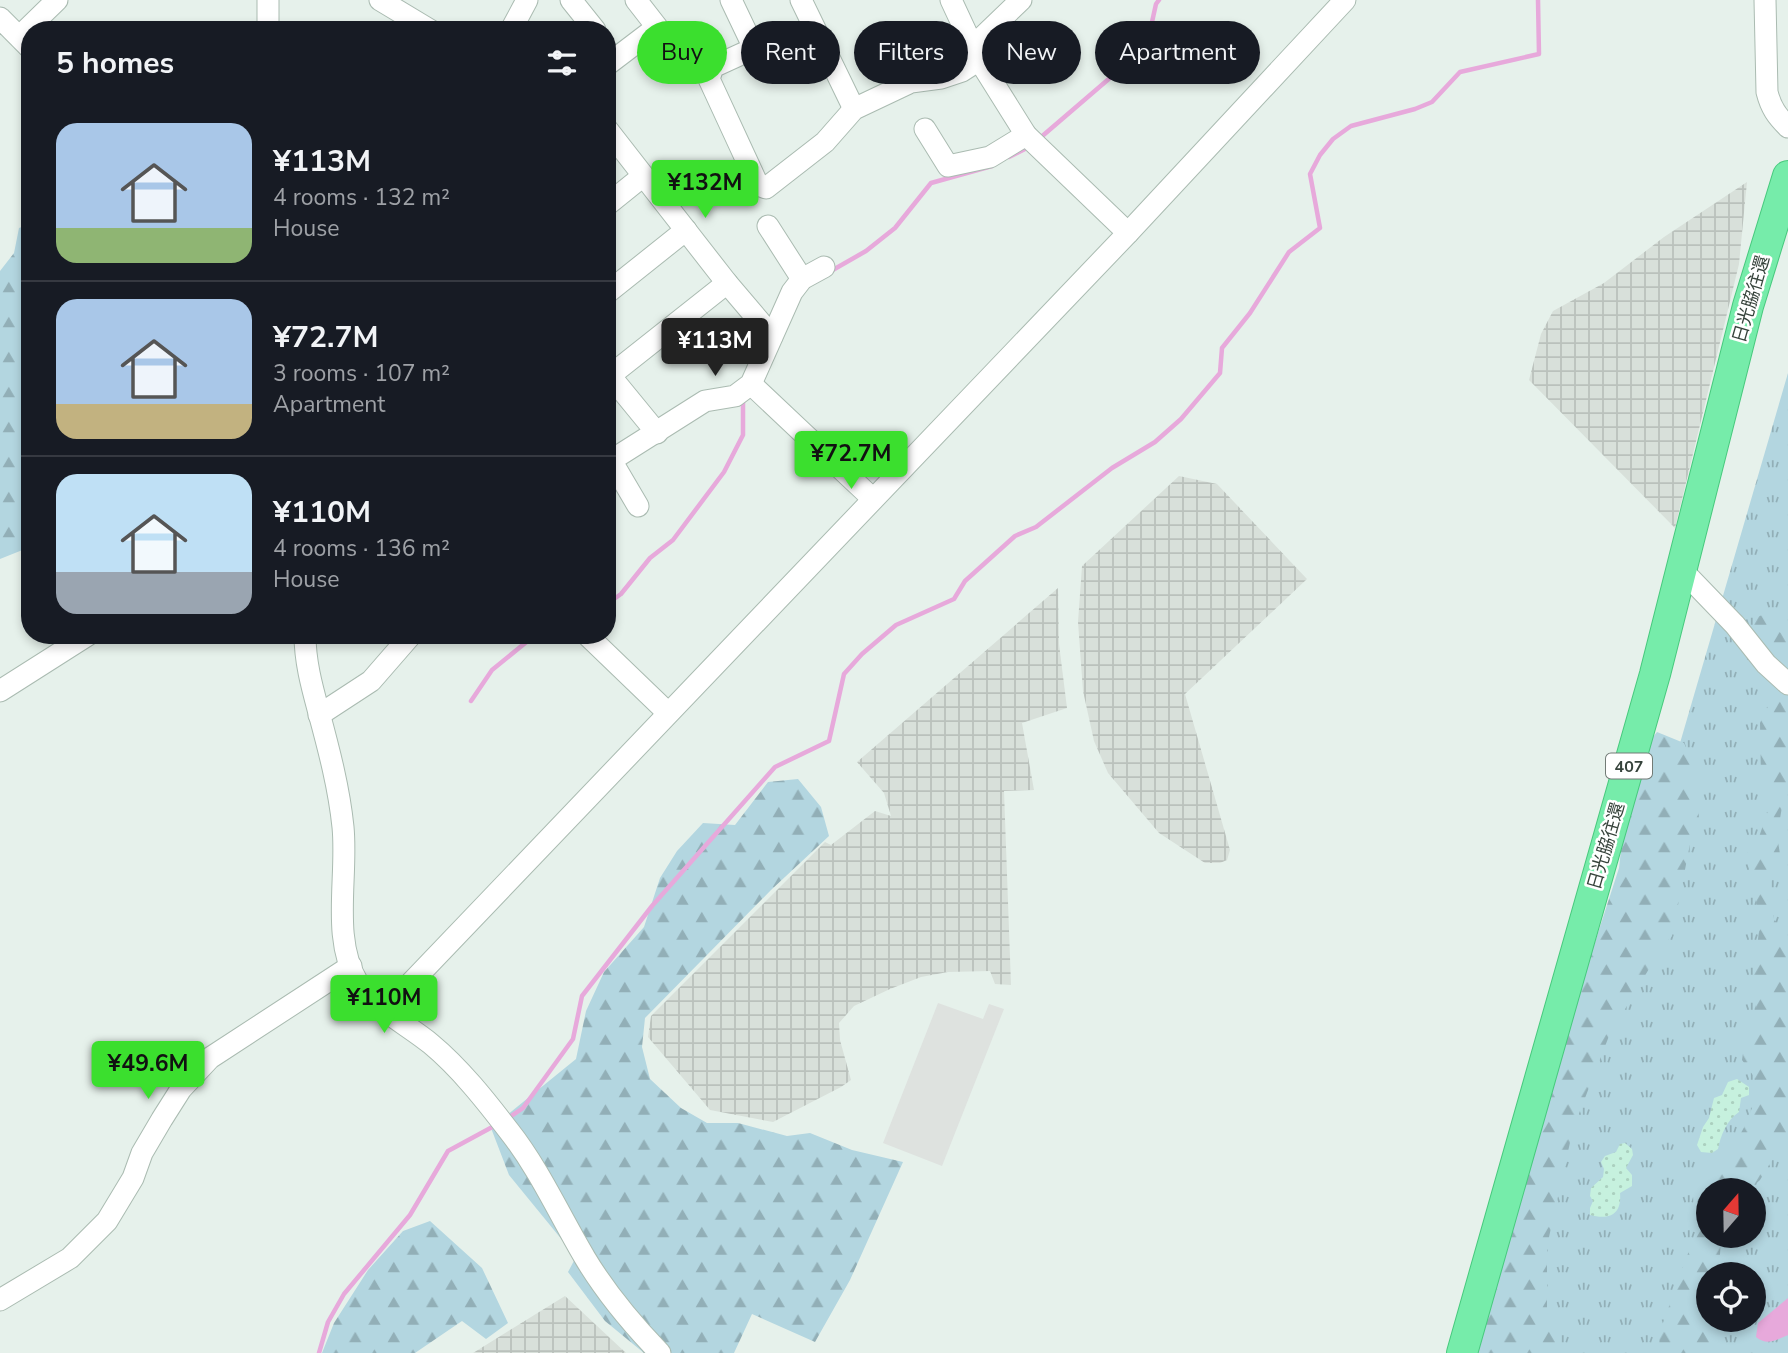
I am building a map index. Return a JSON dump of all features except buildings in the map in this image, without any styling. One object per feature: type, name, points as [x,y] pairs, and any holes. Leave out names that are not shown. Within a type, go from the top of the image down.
[{"type":"highway","name":"日光脇往還","points":[[1462,1353],[1655,674],[1748,306],[1788,176]]},
{"type":"street","points":[[41,21],[57,0]]},
{"type":"street","points":[[268,0],[268,21]]},
{"type":"street","points":[[380,0],[415,21]]},
{"type":"street","points":[[571,0],[588,21]]},
{"type":"street","points":[[616,52],[657,27],[636,0]]},
{"type":"street","points":[[731,0],[752,44],[748,51],[713,67],[709,79],[758,185],[766,188],[825,142],[854,109],[911,82],[942,78],[962,71],[1021,0]]},
{"type":"street","points":[[801,0],[854,109]]},
{"type":"street","points":[[951,0],[975,54],[1026,135],[1128,233]]},
{"type":"street","points":[[385,1010],[1128,233],[1345,0]]},
{"type":"street","points":[[1765,0],[1770,105],[1788,127]]},
{"type":"street","points":[[0,18],[21,38]]},
{"type":"street","points":[[925,129],[948,166],[990,158],[1026,135]]},
{"type":"street","points":[[616,141],[727,284],[772,336]]},
{"type":"street","points":[[616,198],[643,176]]},
{"type":"street","points":[[768,226],[802,279]]},
{"type":"street","points":[[616,286],[686,230]]},
{"type":"street","points":[[616,457],[705,401],[735,396],[751,384],[792,292],[802,279],[824,267]]},
{"type":"street","points":[[616,369],[727,284]]},
{"type":"street","points":[[616,384],[657,433]]},
{"type":"street","points":[[751,384],[873,499]]},
{"type":"street","points":[[616,472],[638,506]]},
{"type":"street","points":[[1681,569],[1735,625],[1766,664],[1788,684]]},
{"type":"street","points":[[0,691],[74,644]]},
{"type":"street","points":[[306,644],[307,670],[335,779],[343,828],[344,893],[341,920],[344,944],[358,983],[385,1010],[433,1045],[511,1133],[586,1260],[617,1306],[660,1353]]},
{"type":"street","points":[[320,715],[371,681],[403,644]]},
{"type":"street","points":[[596,644],[668,713]]},
{"type":"street","points":[[0,1300],[70,1258],[107,1221],[133,1178],[142,1153],[181,1089],[210,1058],[351,966]]},
{"type":"shaded area","points":[[1747,182],[1739,264],[1675,528],[1529,380],[1541,334],[1553,311],[1604,283],[1664,237]]},
{"type":"shaded area","points":[[1179,476],[1217,484],[1307,579],[1185,694],[1230,850],[1227,860],[1220,863],[1205,863],[1159,833],[1108,773],[1094,741],[1083,691],[1078,622],[1082,566]]},
{"type":"shaded area","points":[[1058,588],[1059,644],[1067,708],[1022,723],[1034,790],[1004,791],[1011,985],[995,984],[990,971],[948,972],[921,977],[890,989],[854,1006],[839,1023],[840,1040],[851,1080],[841,1087],[773,1122],[710,1110],[648,1037],[651,1016],[825,842],[831,845],[875,811],[891,816],[884,793],[857,762]]},
{"type":"shaded area","points":[[938,1003],[983,1019],[989,1004],[1004,1009],[942,1166],[883,1143]]},
{"type":"shaded area","points":[[565,1296],[626,1353],[473,1353]]},
{"type":"shaded area","points":[[1788,1298],[1788,1335],[1768,1342],[1756,1337],[1757,1332],[1766,1332],[1766,1316]]},
{"type":"green space","points":[[21,227],[21,551],[0,559],[0,271],[14,253]]},
{"type":"green space","points":[[1788,373],[1788,1353],[1502,1353]]},
{"type":"green space","points":[[1765,614],[1774,628],[1788,638],[1788,790],[1777,836],[1780,854],[1770,885],[1774,919],[1788,938],[1788,1148],[1778,1150],[1761,1178],[1703,1178],[1731,1151],[1747,1122],[1760,1085],[1742,1060],[1746,1032],[1756,1009],[1752,984],[1760,924],[1747,853],[1759,837],[1772,799],[1761,778],[1760,723],[1773,696],[1747,638],[1757,617]]},
{"type":"green space","points":[[1657,732],[1684,743],[1694,765],[1699,818],[1690,844],[1672,936],[1662,947],[1609,1036],[1573,1129],[1547,1246],[1547,1309],[1560,1329],[1560,1353],[1473,1353],[1477,1330],[1493,1301],[1501,1263],[1542,1128],[1564,1038],[1619,868],[1623,832],[1641,752]]},
{"type":"green space","points":[[798,779],[821,807],[829,836],[771,890],[645,1018],[642,1047],[650,1079],[681,1108],[707,1123],[738,1123],[787,1136],[810,1133],[852,1150],[903,1162],[850,1280],[815,1342],[752,1314],[734,1353],[644,1353],[605,1321],[568,1272],[576,1257],[509,1175],[491,1128],[576,1059],[586,1011],[604,972],[644,927],[660,878],[677,851],[703,823],[735,825],[768,782]]},
{"type":"green space","points":[[1696,1190],[1696,1248],[1720,1248],[1720,1262],[1696,1262],[1696,1332],[1713,1332],[1712,1353],[1660,1353],[1659,1334],[1695,1234],[1693,1195]]},
{"type":"green space","points":[[430,1221],[482,1268],[508,1323],[486,1339],[462,1321],[415,1353],[322,1353],[334,1323],[368,1270],[403,1231]]},
{"type":"sand","points":[[1737,1079],[1749,1087],[1749,1095],[1741,1098],[1739,1112],[1725,1129],[1718,1149],[1712,1153],[1701,1152],[1697,1145],[1709,1118],[1714,1098],[1722,1095],[1728,1082]]},
{"type":"sand","points":[[1625,1143],[1632,1149],[1633,1155],[1626,1168],[1632,1175],[1632,1186],[1620,1193],[1619,1206],[1613,1214],[1603,1217],[1590,1215],[1593,1201],[1590,1196],[1591,1188],[1603,1177],[1601,1162],[1605,1156],[1616,1152],[1620,1144]]},
{"type":"waterway","points":[[1040,138],[1139,53],[1150,31],[1159,0]]},
{"type":"waterway","points":[[507,1119],[523,1108],[573,1039],[582,996],[652,906],[775,767],[829,741],[844,674],[862,654],[896,625],[954,599],[965,581],[1015,536],[1036,527],[1112,468],[1155,442],[1181,419],[1220,373],[1222,348],[1250,313],[1289,252],[1320,228],[1310,174],[1333,139],[1351,126],[1432,102],[1460,72],[1539,54],[1538,0]]},
{"type":"waterway","points":[[1009,157],[1027,148]]},
{"type":"waterway","points":[[831,271],[866,251],[895,228],[931,183],[992,166]]},
{"type":"waterway","points":[[616,598],[650,558],[673,540],[724,472],[743,435],[743,400]]},
{"type":"waterway","points":[[471,701],[492,670],[524,644]]},
{"type":"waterway","points":[[319,1353],[328,1322],[344,1294],[410,1215],[448,1151],[496,1125]]}]
